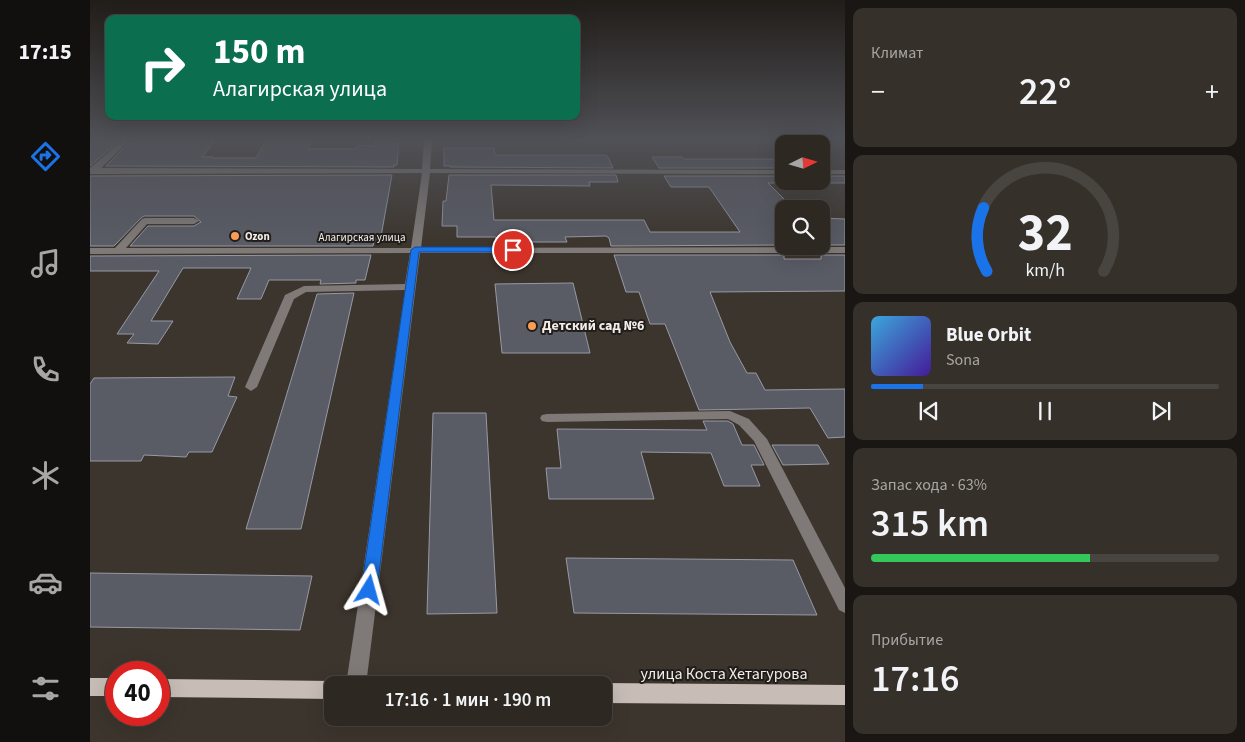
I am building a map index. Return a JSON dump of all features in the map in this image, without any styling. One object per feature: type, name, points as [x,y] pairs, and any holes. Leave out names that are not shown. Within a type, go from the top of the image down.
[{"type":"main road","points":[[90,687],[105,687]]},
{"type":"main road","points":[[170,688],[324,690]]},
{"type":"main road","name":"улица Коста Хетагурова","points":[[612,692],[845,694]]},
{"type":"street","points":[[357,676],[426,175]]},
{"type":"street","points":[[118,251],[144,221],[194,221]]},
{"type":"street","name":"Алагирская улица","points":[[90,251],[845,250]]},
{"type":"street","points":[[251,387],[289,297],[304,289],[410,287]]},
{"type":"street","points":[[547,418],[730,415],[744,422],[760,439],[845,606]]},
{"type":"building","points":[[392,175],[380,242],[374,242],[373,246],[130,246],[148,226],[194,226],[201,222],[194,216],[144,216],[114,246],[90,246],[90,176]]},
{"type":"building","points":[[449,175],[616,175],[618,182],[589,182],[590,186],[491,185],[494,220],[644,220],[650,232],[740,232],[709,187],[671,187],[664,176],[775,176],[775,183],[768,183],[784,199],[775,200],[775,245],[611,246],[609,238],[606,236],[565,237],[567,242],[496,242],[496,237],[457,237],[457,226],[442,226],[443,201],[446,201]]},
{"type":"building","points":[[830,176],[845,176],[845,183],[830,183]]},
{"type":"building","points":[[830,218],[845,219],[845,245],[830,245]]},
{"type":"building","points":[[371,255],[365,280],[356,280],[356,283],[320,284],[321,280],[269,280],[261,299],[237,299],[251,268],[183,268],[151,321],[173,321],[158,344],[127,343],[134,334],[117,334],[159,271],[90,271],[90,256]]},
{"type":"building","points":[[614,255],[784,255],[784,259],[821,259],[821,255],[845,255],[845,291],[710,292],[730,342],[747,373],[756,373],[765,390],[845,389],[845,437],[828,438],[810,408],[699,410],[665,324],[650,324],[639,292],[626,292]]},
{"type":"building","points":[[573,283],[590,353],[502,353],[495,284]]},
{"type":"building","points":[[354,293],[301,529],[246,529],[317,294]]},
{"type":"building","points":[[235,377],[228,396],[237,397],[212,452],[189,452],[186,457],[144,455],[141,461],[90,461],[90,384],[94,378]]},
{"type":"building","points":[[433,413],[486,413],[497,613],[427,614]]},
{"type":"building","points":[[703,421],[728,421],[733,424],[742,445],[754,445],[764,465],[751,465],[760,486],[724,486],[711,453],[641,452],[654,499],[549,499],[546,468],[561,468],[557,429],[707,430]]},
{"type":"building","points":[[772,445],[818,445],[829,464],[783,465]]},
{"type":"building","points":[[566,558],[793,560],[817,615],[574,613]]},
{"type":"building","points":[[90,573],[312,576],[300,630],[90,627]]},
{"type":"place","name":"Ozon","points":[[235,236]]},
{"type":"place","name":"Детский сад №6","points":[[532,326]]},
{"type":"route","points":[[369,590],[415,250],[513,250]]}]
